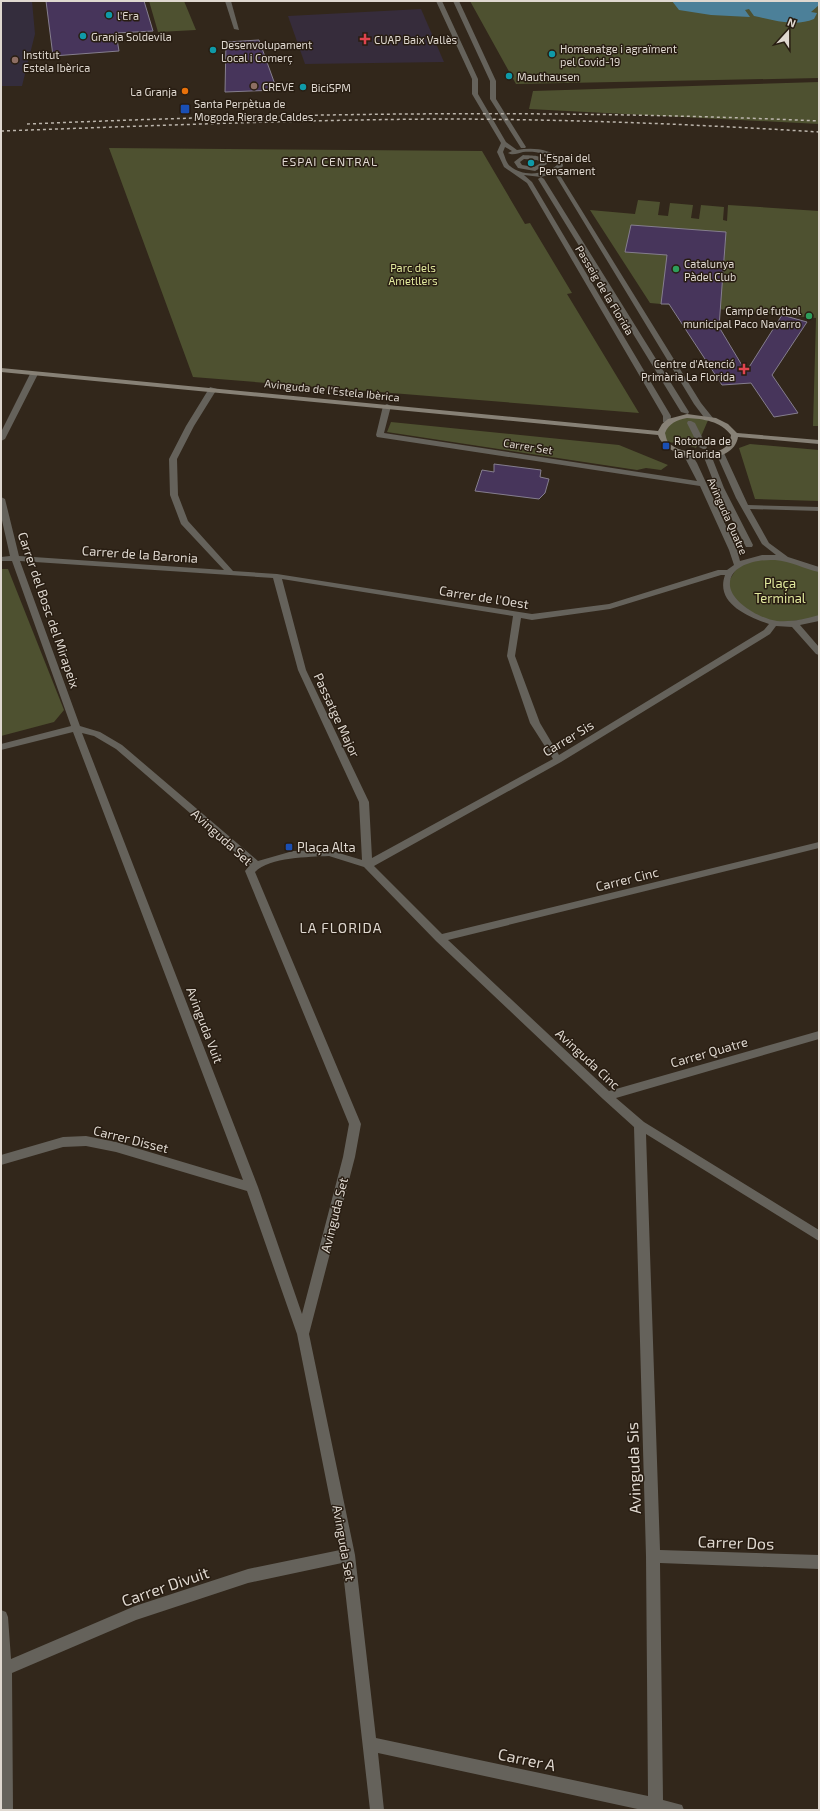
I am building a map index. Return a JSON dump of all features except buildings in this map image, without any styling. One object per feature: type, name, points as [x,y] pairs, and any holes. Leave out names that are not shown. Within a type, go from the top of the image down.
[{"type":"main road","name":"Avinguda de l'Estela Ibèrica","points":[[1,370],[213,389],[661,433]]},
{"type":"main road","points":[[687,416],[709,418],[729,427],[735,435],[734,443],[728,449],[720,453],[707,455],[687,454],[673,449],[665,443],[661,433],[663,426],[667,422],[676,418],[687,416]]},
{"type":"main road","points":[[735,435],[819,442]]},
{"type":"street","points":[[228,1],[237,29]]},
{"type":"street","points":[[439,1],[475,79],[475,94],[504,143],[517,152]]},
{"type":"street","points":[[456,1],[493,81],[493,99],[523,147]]},
{"type":"street","points":[[504,143],[500,152],[504,162]]},
{"type":"street","name":"Passeig de la Florida","points":[[517,152],[535,150],[555,156],[560,160],[560,166],[556,170],[558,177],[698,404],[709,418]]},
{"type":"street","points":[[504,162],[508,155],[517,152]]},
{"type":"street","points":[[528,156],[539,158],[544,162],[543,166],[536,170],[517,164],[516,162],[518,159],[528,156]]},
{"type":"street","name":"Passeig de la Florida","points":[[504,162],[510,169],[518,173],[529,182],[533,188],[663,409],[667,416],[667,422]]},
{"type":"street","points":[[518,173],[539,175],[556,170]]},
{"type":"street","name":"Passeig de la Florida","points":[[541,179],[685,412]]},
{"type":"street","points":[[1,439],[34,374]]},
{"type":"street","points":[[213,389],[190,426],[173,459],[174,495],[184,522],[231,573]]},
{"type":"street","name":"Carrer Set","points":[[387,406],[380,435],[702,484]]},
{"type":"street","points":[[691,422],[704,446]]},
{"type":"street","name":"Avinguda Quatre","points":[[720,453],[766,544],[784,557]]},
{"type":"street","name":"Avinguda Quatre","points":[[687,454],[693,463],[733,550],[738,566]]},
{"type":"street","name":"Avinguda Quatre","points":[[709,460],[720,488],[748,545]]},
{"type":"street","name":"Carrer del Bosc del Mirapeix","points":[[1,498],[15,558],[76,728]]},
{"type":"street","points":[[746,507],[819,509]]},
{"type":"street","points":[[819,570],[806,563],[784,557],[759,558],[738,566],[730,573],[726,586],[732,601],[752,615],[774,623],[794,624],[819,618]]},
{"type":"street","name":"Carrer de la Baronia","points":[[1,559],[15,558],[277,576]]},
{"type":"street","name":"Carrer de l'Oest","points":[[277,576],[532,618],[610,606],[721,572],[730,573]]},
{"type":"street","name":"Passatge Major","points":[[277,576],[302,670],[364,802],[367,865]]},
{"type":"street","points":[[517,616],[511,656],[535,723],[558,760]]},
{"type":"street","name":"Carrer Sis","points":[[367,865],[558,760],[768,632],[774,623]]},
{"type":"street","points":[[794,624],[819,652]]},
{"type":"street","points":[[1,747],[76,728]]},
{"type":"street","name":"Avinguda Set","points":[[76,728],[97,734],[119,747],[256,865],[250,871],[355,1124],[349,1157],[303,1334],[348,1555],[377,1810]]},
{"type":"street","name":"Avinguda Vuit","points":[[76,728],[252,1187],[303,1334]]},
{"type":"street","name":"Carrer Cinc","points":[[440,938],[819,845]]},
{"type":"street","points":[[256,865],[293,854],[329,853],[367,865]]},
{"type":"street","name":"Avinguda Cinc","points":[[367,865],[440,938],[607,1096],[640,1125],[819,1236]]},
{"type":"street","name":"Carrer Quatre","points":[[607,1096],[819,1034]]},
{"type":"street","name":"Avinguda Sis","points":[[640,1125],[653,1556],[655,1808]]},
{"type":"street","name":"Carrer Disset","points":[[1,1160],[63,1142],[86,1141],[116,1147],[252,1187]]},
{"type":"street","name":"Carrer Divuit","points":[[3,1670],[135,1613],[248,1576],[348,1555]]},
{"type":"street","name":"Carrer Dos","points":[[653,1556],[819,1562]]},
{"type":"street","points":[[1,1616],[6,1810]]},
{"type":"street","name":"Carrer A","points":[[370,1744],[655,1808],[677,1810]]},
{"type":"shaded area","name":"Institut Estela Ibèrica","points":[[1,1],[32,1],[35,34],[22,86],[1,86]]},
{"type":"shaded area","name":"CUAP Baix Vallès","points":[[421,9],[444,62],[305,64],[288,16]]},
{"type":"green space","points":[[149,1],[184,1],[196,30],[158,32]]},
{"type":"green space","points":[[470,1],[819,1],[819,78],[516,84]]},
{"type":"green space","points":[[819,82],[819,124],[529,109],[533,91]]},
{"type":"green space","name":"Parc dels Ametllers","points":[[109,148],[482,151],[525,224],[530,223],[572,293],[567,294],[639,413],[193,377]]},
{"type":"green space","points":[[638,200],[660,202],[658,215],[668,216],[670,203],[693,205],[691,218],[699,219],[701,205],[724,207],[723,220],[727,221],[728,205],[819,211],[819,426],[813,426],[816,318],[650,303],[590,210],[635,214]]},
{"type":"green space","points":[[676,418],[709,418],[696,448],[679,442],[665,443],[663,427]]},
{"type":"green space","points":[[391,422],[619,445],[668,465],[661,470],[646,468],[637,470],[387,432]]},
{"type":"green space","points":[[750,444],[819,450],[819,501],[755,499],[739,448]]},
{"type":"green space","name":"Plaça Terminal","points":[[784,557],[819,570],[819,618],[774,623],[752,615],[732,601],[726,586],[738,566],[759,558]]},
{"type":"green space","points":[[1,569],[8,569],[64,710],[54,722],[1,736]]},
{"type":"water","points":[[672,1],[819,1],[819,5],[811,12],[817,13],[814,19],[792,23],[754,16],[749,9],[745,10],[750,17],[711,15],[679,10]]},
{"type":"railway","points":[[27,124],[225,117],[423,114],[621,115],[819,121]]},
{"type":"railway","points":[[1,131],[273,122],[437,119],[628,122],[819,132]]},
{"type":"place","name":"l'Era","points":[[109,15]]},
{"type":"place","name":"Granja Soldevila","points":[[83,36]]},
{"type":"place","name":"CUAP Baix Vallès","points":[[365,39]]},
{"type":"place","name":"Desenvolupament Local i Comerç","points":[[213,50]]},
{"type":"place","name":"Homenatge i agraïment pel Covid-19","points":[[552,54]]},
{"type":"place","name":"Institut Estela Ibèrica","points":[[15,60]]},
{"type":"place","name":"Mauthausen","points":[[509,76]]},
{"type":"place","name":"CREVE","points":[[254,86]]},
{"type":"place","name":"BiciSPM","points":[[303,87]]},
{"type":"place","name":"La Granja","points":[[185,91]]},
{"type":"place","name":"Santa Perpètua de Mogoda Riera de Caldes","points":[[185,109]]},
{"type":"place","name":"L'Espai del Pensament","points":[[531,163]]},
{"type":"place","name":"Catalunya Pàdel Club","points":[[676,269]]},
{"type":"place","name":"Camp de futbol municipal Paco Navarro","points":[[809,316]]},
{"type":"place","name":"Centre d'Atenció Primària La Florida","points":[[744,369]]},
{"type":"place","name":"Rotonda de la Florida","points":[[666,446]]},
{"type":"place","name":"Plaça Alta","points":[[289,847]]},
{"type":"district","name":"ESPAI CENTRAL","points":[[330,161]]},
{"type":"district","name":"LA FLORIDA","points":[[341,927]]}]
